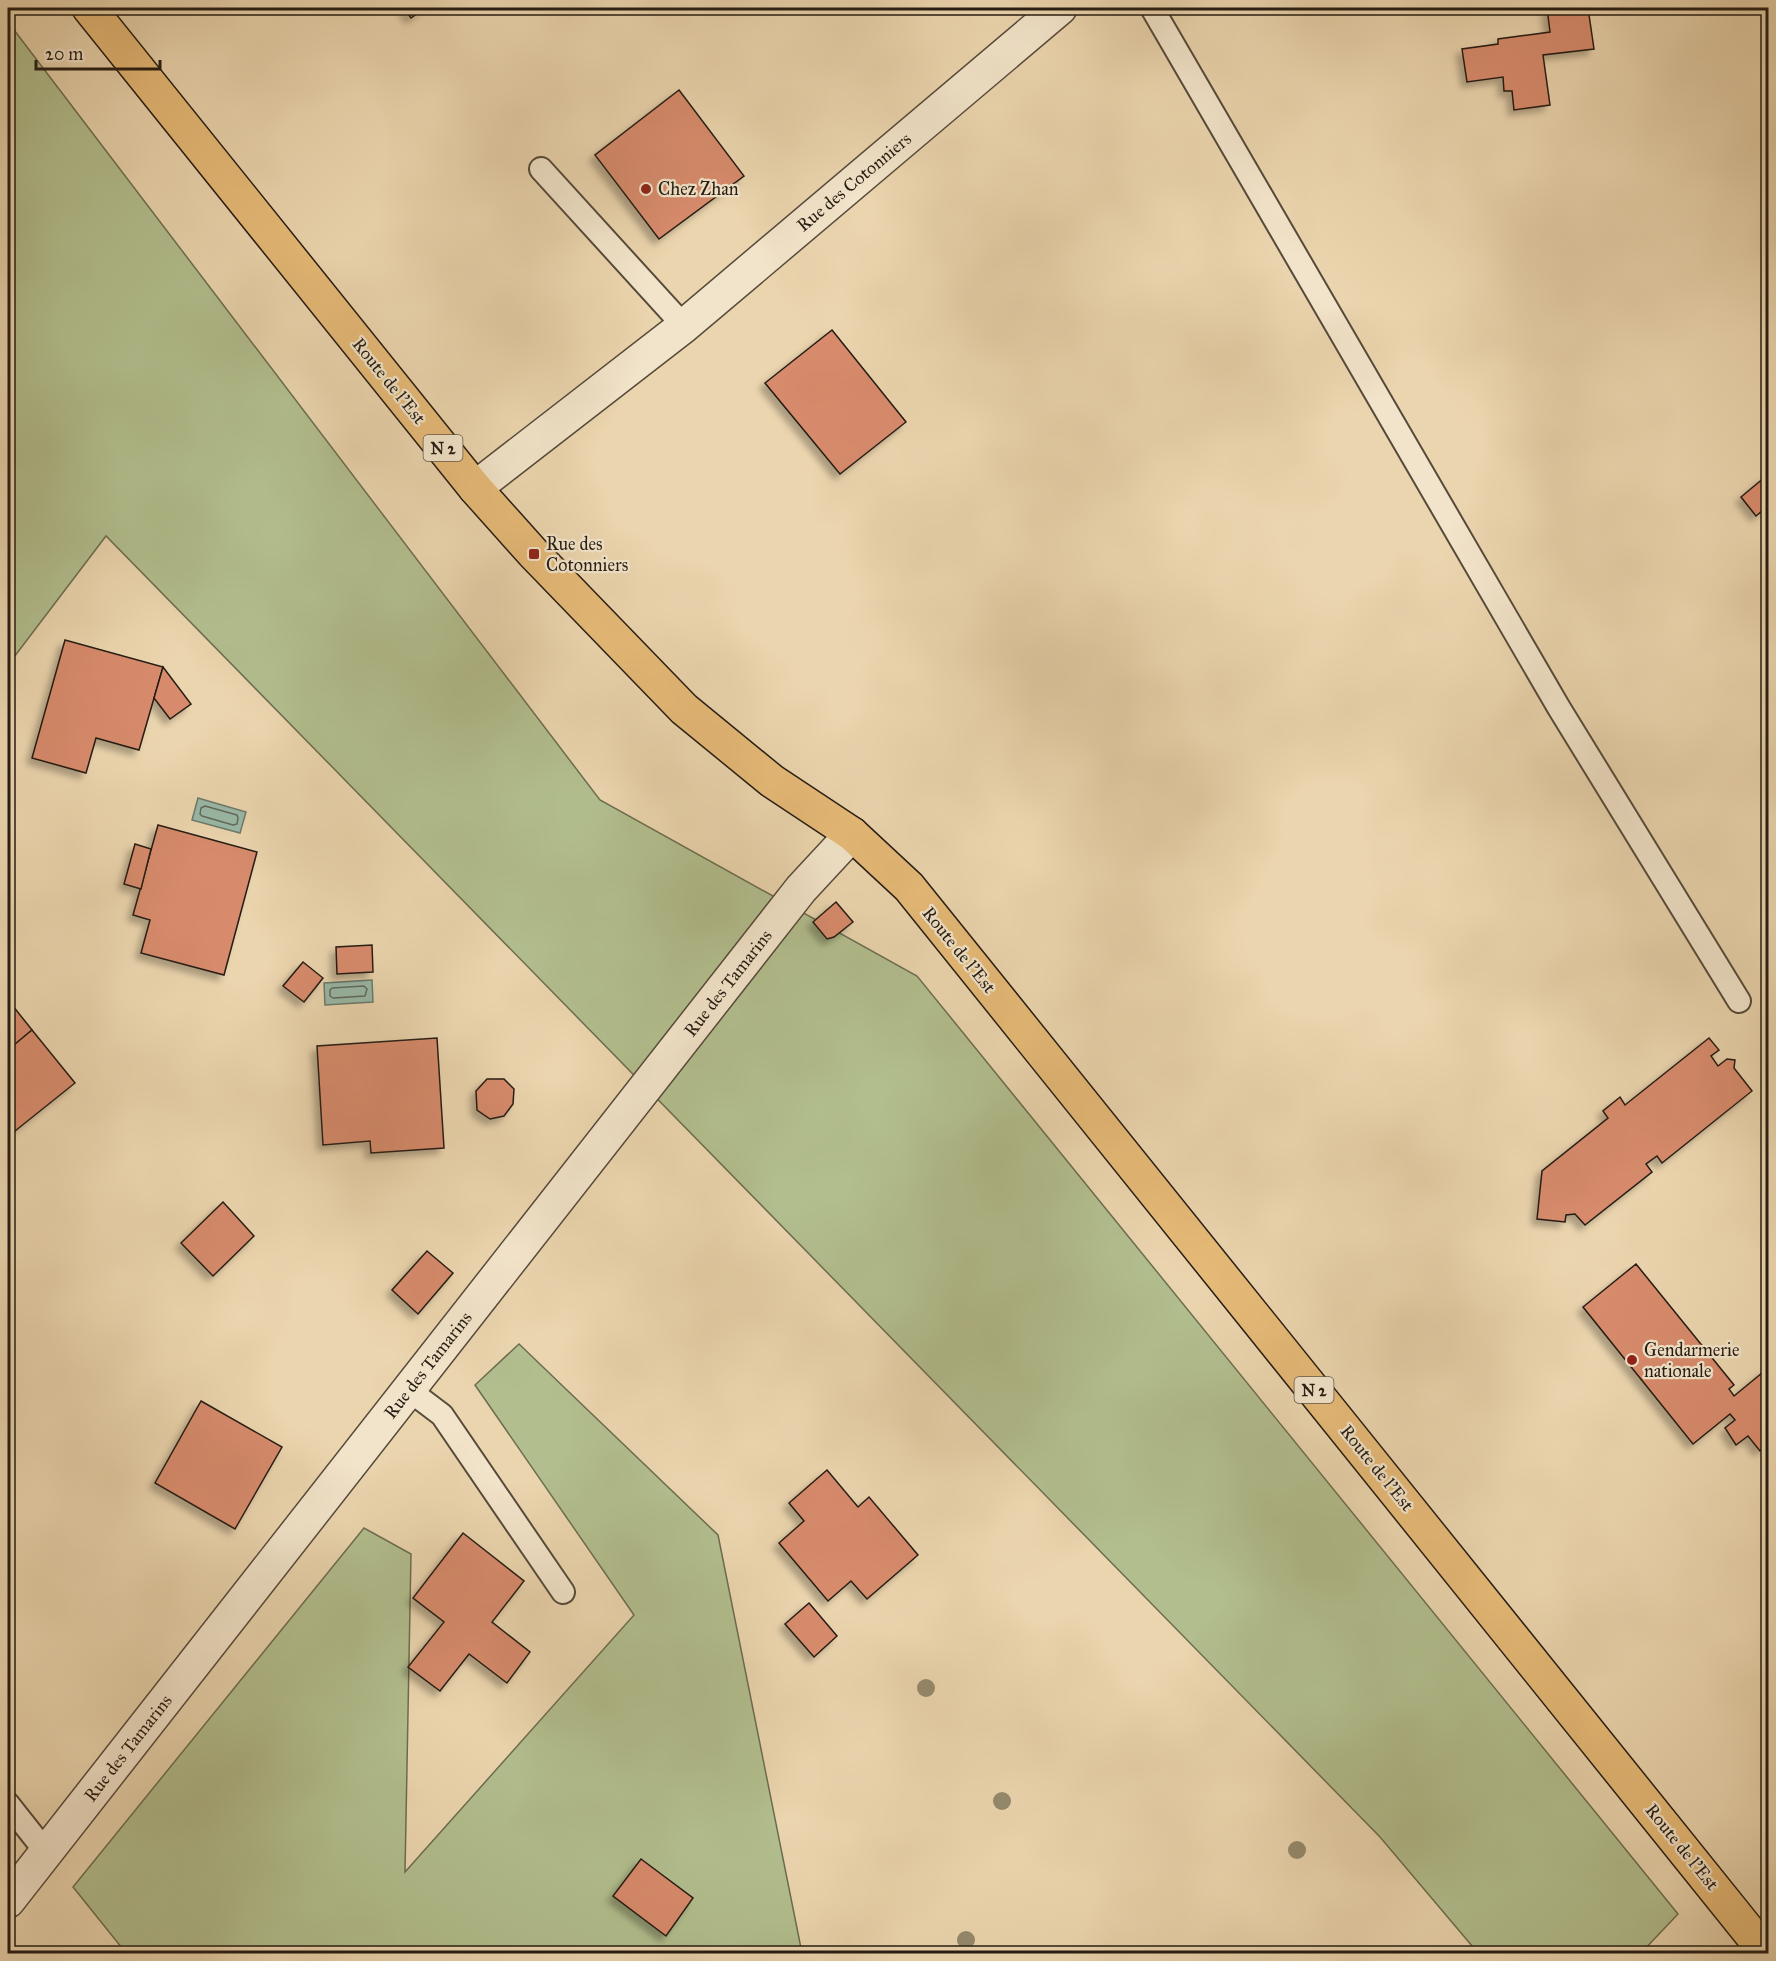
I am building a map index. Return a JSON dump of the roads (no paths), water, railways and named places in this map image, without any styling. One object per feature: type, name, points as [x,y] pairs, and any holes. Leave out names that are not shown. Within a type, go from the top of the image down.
[{"type":"main road","name":"Route de l'Est","points":[[89,8],[475,488],[534,554],[684,709],[772,781],[852,834],[916,897],[1767,1953]]},
{"type":"street","name":"Rue des Cotonniers","points":[[475,488],[684,326],[1060,8]]},
{"type":"street","name":"Rue des Tamarins","points":[[8,1900],[801,890],[852,834]]},
{"type":"lane","points":[[1152,8],[1559,708],[1739,1001]]},
{"type":"lane","points":[[541,169],[684,326]]},
{"type":"lane","points":[[409,1389],[442,1415],[564,1592]]},
{"type":"lane","points":[[8,1804],[16,1830],[46,1852]]},
{"type":"water","points":[[198,798],[246,812],[240,833],[192,820]]},
{"type":"water","points":[[372,980],[373,1002],[325,1005],[324,983]]},
{"type":"place","name":"Chez Zhan","points":[[646,189]]},
{"type":"place","name":"Rue des Cotonniers","points":[[534,554]]},
{"type":"place","name":"Gendarmerie nationale","points":[[1632,1360]]}]
